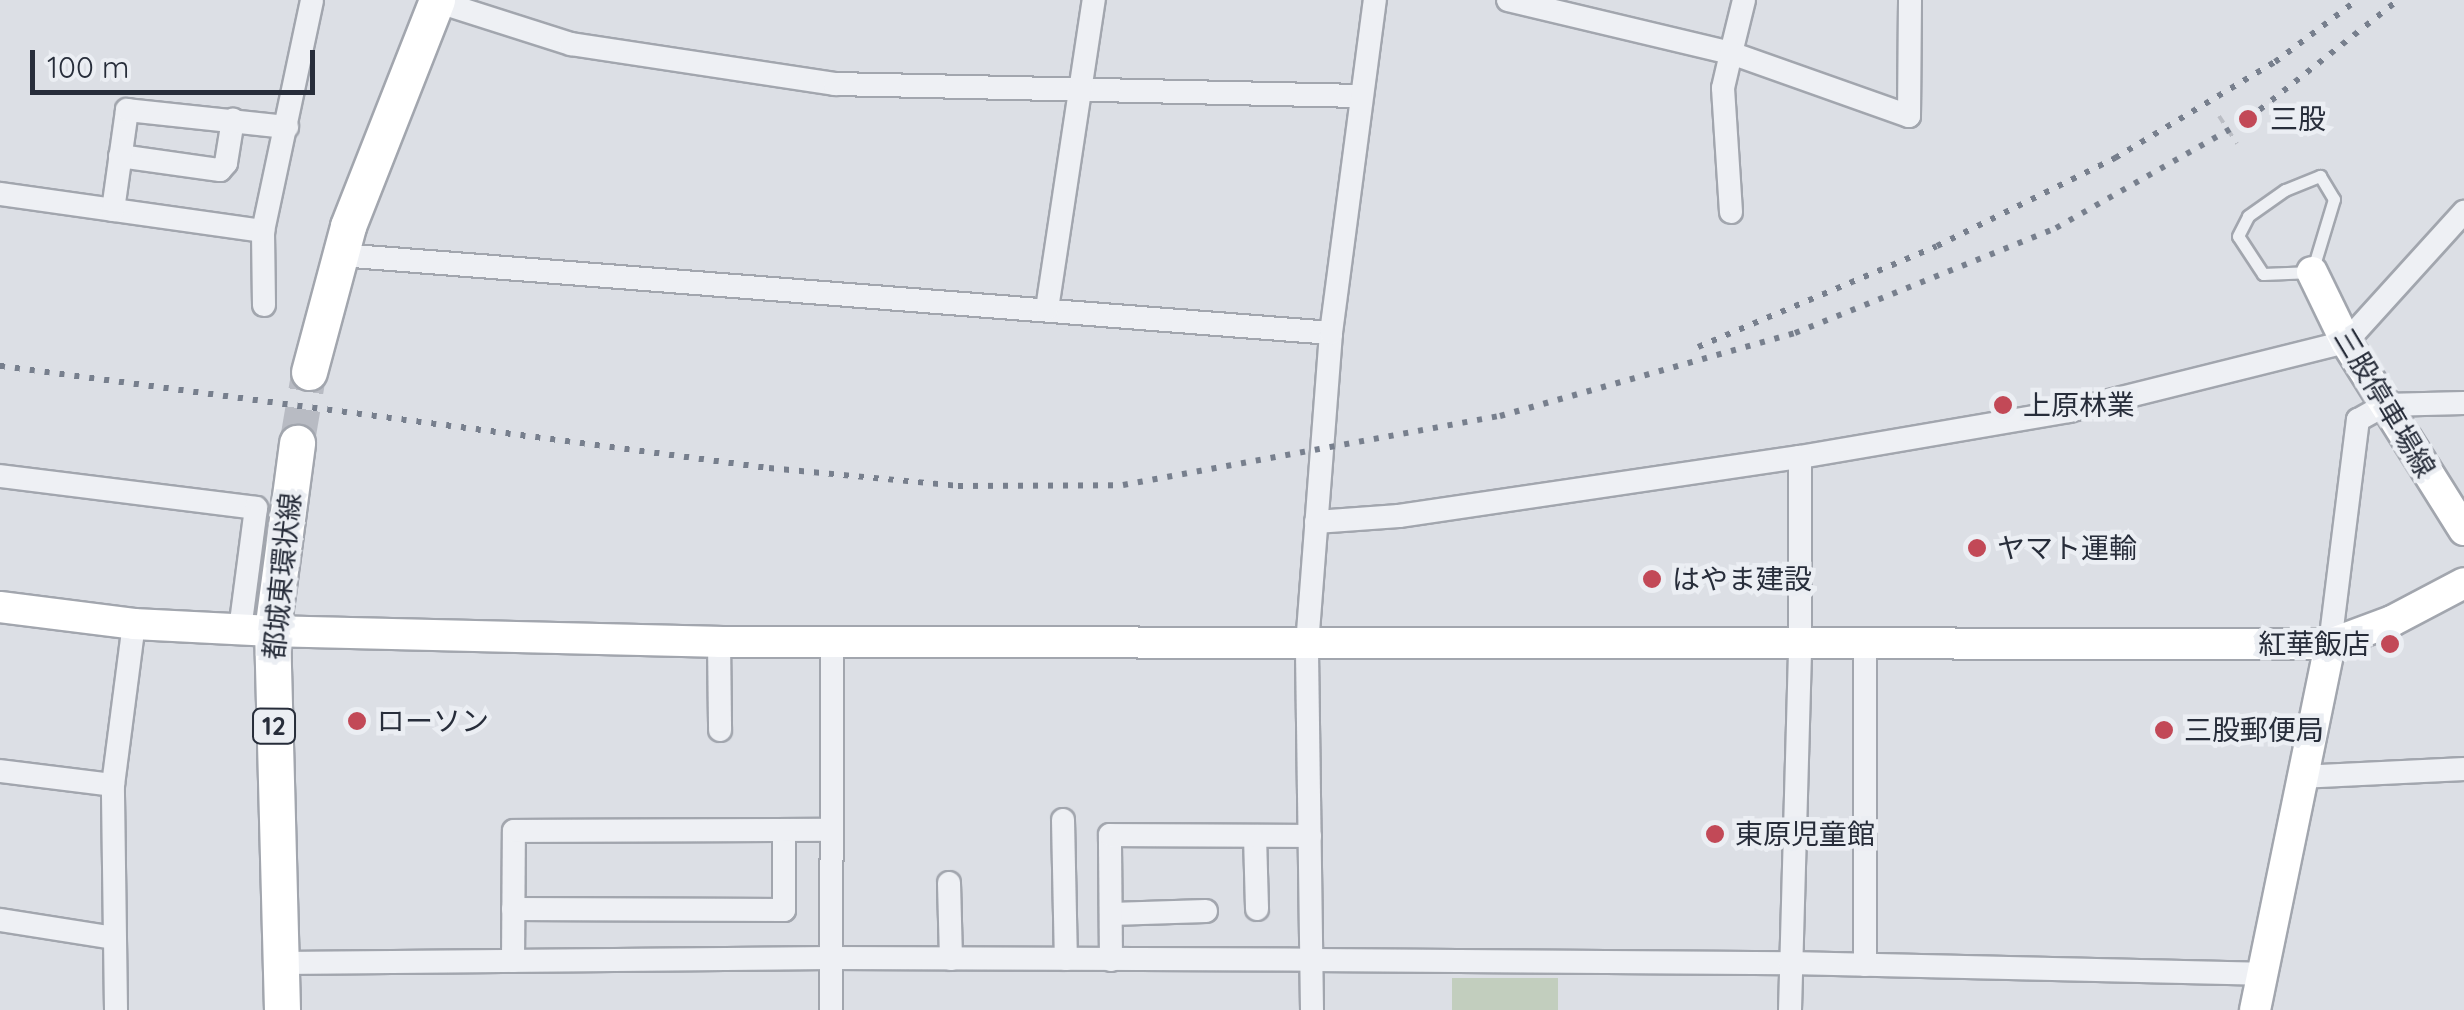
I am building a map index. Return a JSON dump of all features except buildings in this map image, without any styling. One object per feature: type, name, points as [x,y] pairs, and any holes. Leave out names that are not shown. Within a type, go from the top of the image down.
[{"type":"main road","points":[[309,372],[340,255],[435,0]]},
{"type":"main road","name":"都城東環状線","points":[[282,1010],[256,630],[297,443]]},
{"type":"street","points":[[264,305],[263,231],[312,0]]},
{"type":"street","points":[[435,0],[571,44],[679,64],[835,84],[1361,96]]},
{"type":"street","points":[[1047,309],[1094,0]]},
{"type":"street","points":[[1312,1010],[1307,645],[1330,333],[1375,0]]},
{"type":"street","points":[[1508,0],[1730,54],[1909,116],[1910,0]]},
{"type":"street","points":[[1732,212],[1723,88],[1744,0]]},
{"type":"street","points":[[113,210],[127,110],[286,127]]},
{"type":"street","points":[[120,156],[220,170],[226,163],[234,120]]},
{"type":"street","points":[[0,194],[263,231]]},
{"type":"street","points":[[1316,522],[1399,516],[1800,457],[2069,411],[2346,342],[2464,212]]},
{"type":"street","points":[[340,255],[1330,333]]},
{"type":"street","name":"三股停車場線","points":[[2312,272],[2346,342],[2464,530]]},
{"type":"street","points":[[2254,1010],[2330,644],[2358,420],[2386,405],[2464,403]]},
{"type":"street","points":[[1790,1010],[1800,646],[1800,457]]},
{"type":"street","points":[[0,476],[256,508],[256,630]]},
{"type":"street","points":[[0,608],[134,624],[256,630],[719,642],[2330,644],[2392,621],[2464,584]]},
{"type":"street","points":[[116,1010],[113,785],[134,624]]},
{"type":"street","points":[[719,642],[720,730]]},
{"type":"street","points":[[831,1010],[832,642]]},
{"type":"street","points":[[1865,646],[1865,965]]},
{"type":"street","points":[[2300,778],[2464,769]]},
{"type":"street","points":[[0,771],[113,785]]},
{"type":"street","points":[[1063,820],[1066,959]]},
{"type":"street","points":[[513,909],[784,910],[784,830]]},
{"type":"street","points":[[513,961],[514,831],[831,830]]},
{"type":"street","points":[[1111,960],[1110,836],[1310,836]]},
{"type":"street","points":[[1255,836],[1257,910]]},
{"type":"street","points":[[949,884],[951,959]]},
{"type":"street","points":[[1111,914],[1206,911]]},
{"type":"street","points":[[0,920],[114,938]]},
{"type":"street","points":[[281,964],[830,958],[1311,960],[1790,963],[2260,974]]},
{"type":"lane","points":[[2320,176],[2334,199],[2312,272],[2263,274],[2238,236],[2248,216],[2284,190],[2320,176]]},
{"type":"path","points":[[2219,116],[2237,144]]},
{"type":"green space","points":[[1452,978],[1558,978],[1558,1010],[1452,1010]]},
{"type":"tunnel","points":[[297,443],[309,372]]},
{"type":"railway","points":[[1698,347],[1937,246],[2115,158],[2275,62],[2357,0]]},
{"type":"railway","points":[[0,366],[769,468],[958,486],[1123,485],[1500,416],[1795,333],[2056,228],[2248,119],[2398,0]]},
{"type":"place","name":"三股","points":[[2248,119]]},
{"type":"place","name":"上原林業","points":[[2003,405]]},
{"type":"place","name":"ヤマト運輸","points":[[1977,548]]},
{"type":"place","name":"はやま建設","points":[[1652,579]]},
{"type":"place","name":"紅華飯店","points":[[2390,644]]},
{"type":"place","name":"ローソン","points":[[357,721]]},
{"type":"place","name":"三股郵便局","points":[[2164,730]]},
{"type":"place","name":"東原児童館","points":[[1715,834]]}]
